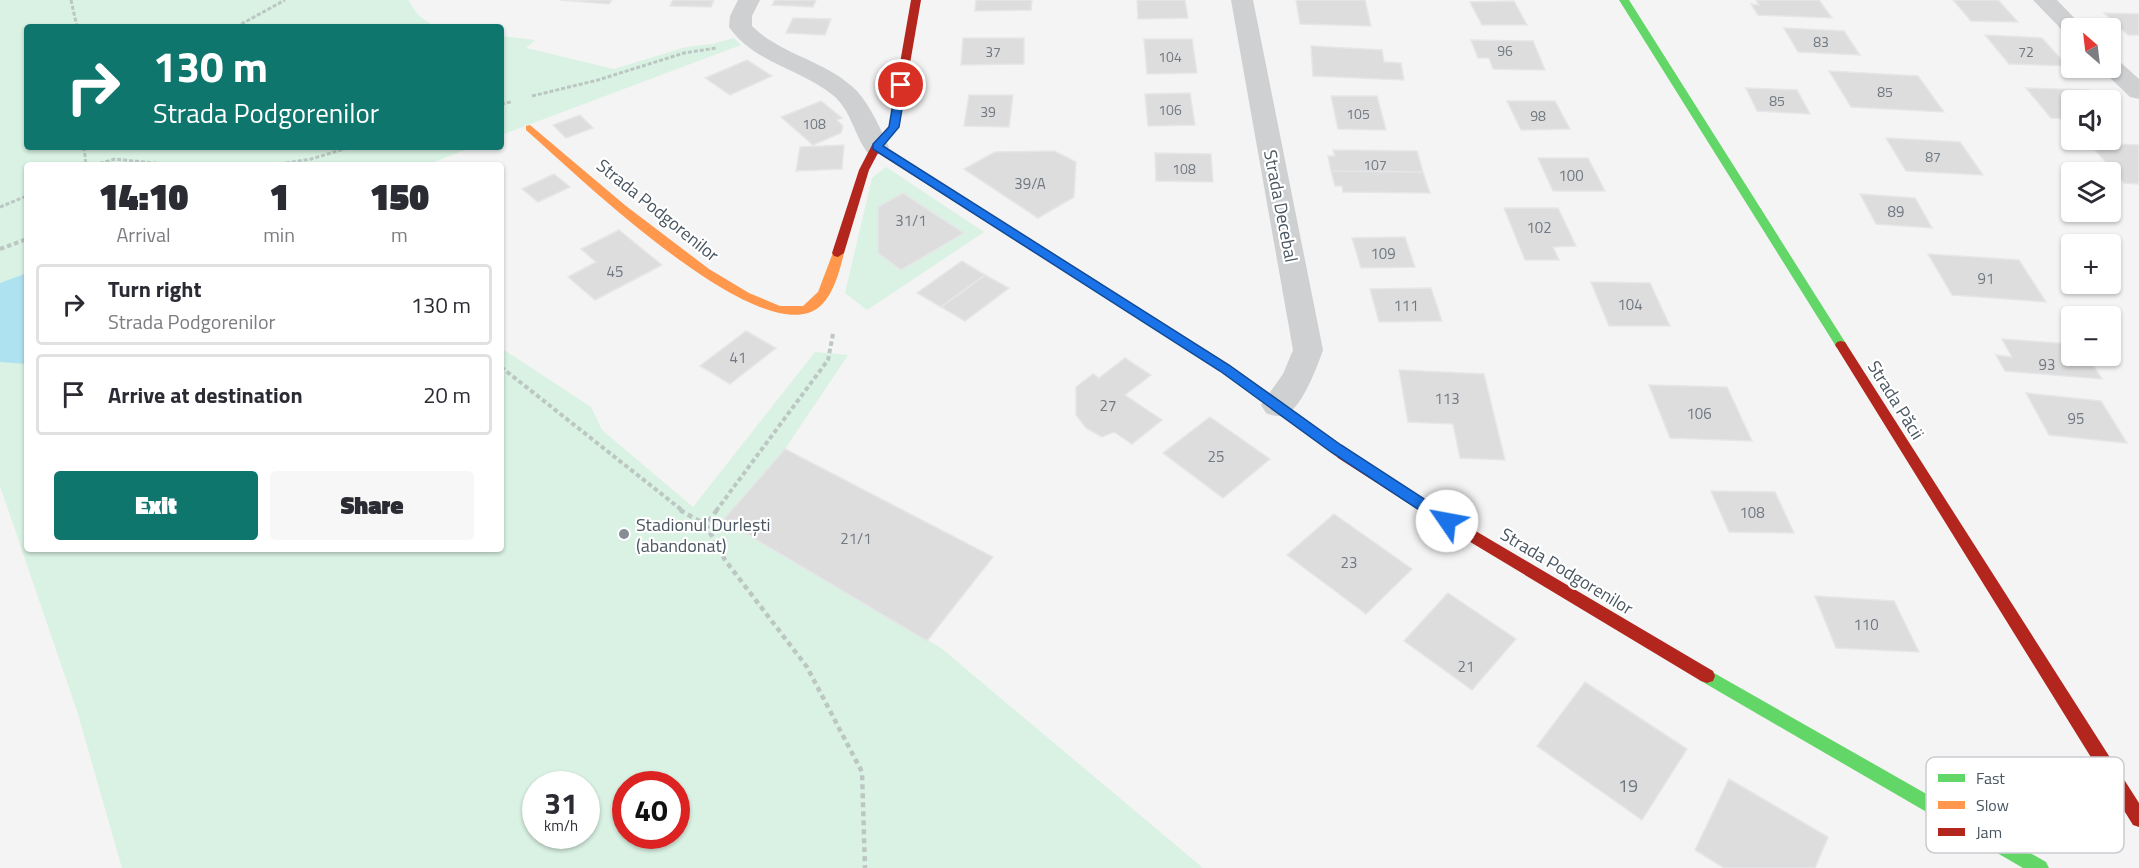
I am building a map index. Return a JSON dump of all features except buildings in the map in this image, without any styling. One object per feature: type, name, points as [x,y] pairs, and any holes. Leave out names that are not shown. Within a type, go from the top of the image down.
[{"type":"street","points":[[749,0],[741,16],[740,27],[748,37],[771,53],[820,77],[843,92],[856,107],[876,147]]},
{"type":"street","points":[[805,310],[821,297],[835,264],[864,170],[876,147],[894,127],[916,0]]},
{"type":"street","name":"Strada Decebal","points":[[1242,0],[1308,350],[1297,378],[1277,405]]},
{"type":"street","name":"Strada Păcii","points":[[1624,0],[2100,757]]},
{"type":"street","points":[[2044,0],[2063,18]]},
{"type":"street","points":[[2121,75],[2139,92]]},
{"type":"street","name":"Strada Podgorenilor","points":[[530,128],[686,261],[737,293],[768,307],[784,312],[805,310]]},
{"type":"street","name":"Strada Podgorenilor","points":[[876,147],[1225,368],[1336,449],[1447,521],[1694,669],[1926,802]]},
{"type":"street","name":"Strada Păcii","points":[[2124,795],[2139,819]]},
{"type":"street","name":"Strada Podgorenilor","points":[[2014,853],[2040,868]]},
{"type":"path","points":[[71,0],[76,24]]},
{"type":"path","points":[[241,24],[285,0]]},
{"type":"path","points":[[523,99],[598,80],[684,53],[717,48],[748,37]]},
{"type":"path","points":[[504,103],[512,102]]},
{"type":"path","points":[[292,162],[341,150]]},
{"type":"path","points":[[104,162],[115,159],[144,162]]},
{"type":"path","points":[[0,207],[24,197]]},
{"type":"path","points":[[0,249],[24,240]]},
{"type":"path","points":[[706,525],[828,360],[834,334],[805,310]]},
{"type":"path","points":[[504,369],[672,505],[706,525],[724,560],[807,666],[862,772],[865,868]]},
{"type":"green space","name":"Stadionul Durlești (abandonat)","points":[[0,0],[408,0],[418,15],[431,24],[24,24],[24,150],[464,150],[434,162],[24,162],[24,552],[504,552],[504,350],[591,407],[602,430],[693,507],[815,352],[848,355],[785,449],[723,520],[941,648],[1203,868],[122,868],[78,714],[0,486]]},
{"type":"green space","points":[[504,36],[535,40],[526,48],[614,69],[686,47],[712,44],[734,38],[741,45],[504,134]]},
{"type":"green space","points":[[886,167],[984,232],[867,310],[845,293],[872,178]]},
{"type":"water","points":[[24,274],[24,364],[0,362],[0,283]]},
{"type":"traffic: fast","points":[[1624,0],[1841,345]]},
{"type":"traffic: fast","points":[[1707,676],[1926,802]]},
{"type":"traffic: fast","points":[[2014,853],[2040,868]]},
{"type":"traffic: slow","points":[[530,128],[663,242],[744,296],[779,310],[805,310],[812,306],[823,293],[831,277],[838,253]]},
{"type":"traffic: slow","points":[[1096,286],[1225,368],[1343,454]]},
{"type":"traffic: jam","points":[[838,253],[864,170],[876,147],[894,127],[916,0]]},
{"type":"traffic: jam","points":[[876,147],[1096,286]]},
{"type":"traffic: jam","points":[[1841,345],[2100,757]]},
{"type":"traffic: jam","points":[[1343,454],[1447,521],[1707,676]]},
{"type":"traffic: jam","points":[[2124,795],[2139,819]]},
{"type":"place","name":"Stadionul Durlești (abandonat)","points":[[624,534]]},
{"type":"route","points":[[901,85],[894,127],[876,147],[1225,368],[1336,449],[1447,521]]}]
